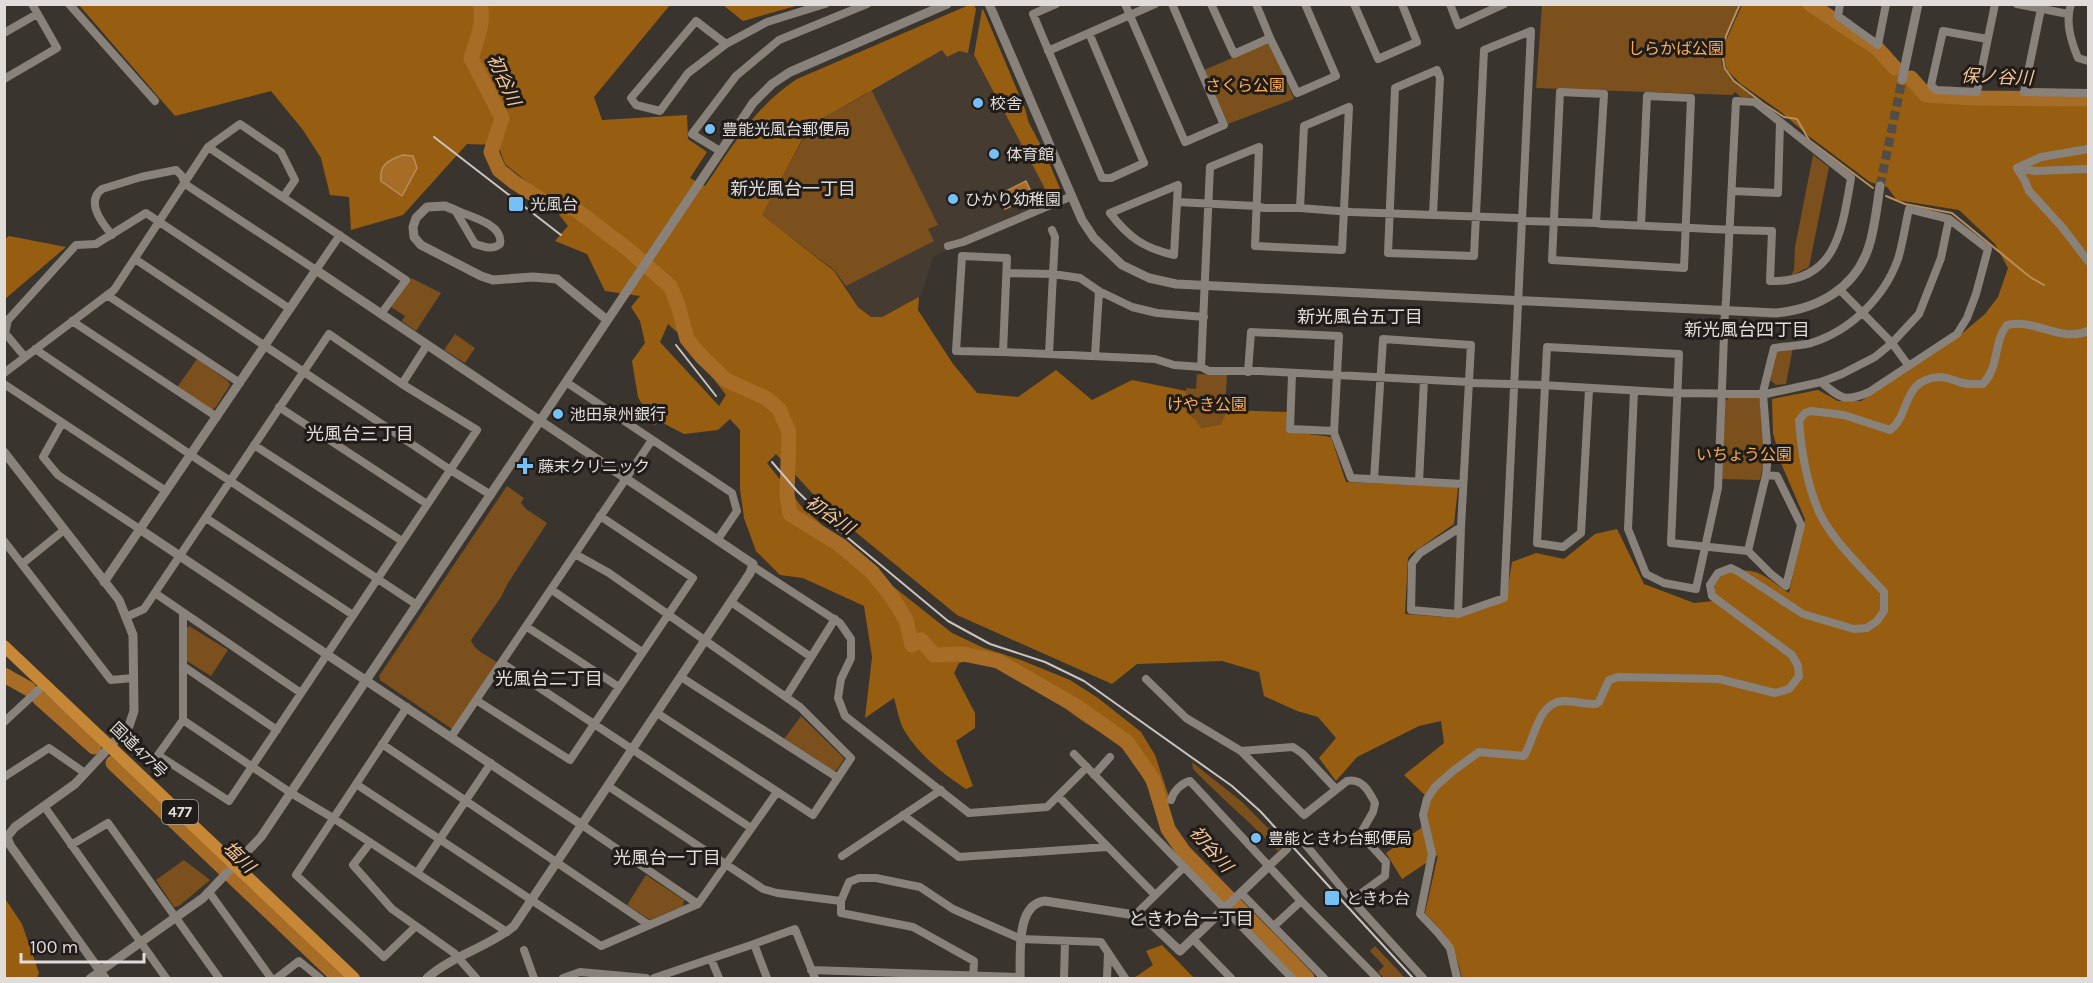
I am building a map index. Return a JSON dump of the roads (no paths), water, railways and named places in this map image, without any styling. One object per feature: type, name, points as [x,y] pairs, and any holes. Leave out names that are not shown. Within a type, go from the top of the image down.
[{"type":"highway","name":"国道477号","points":[[4,646],[354,978]]},
{"type":"street","points":[[4,79],[57,48],[32,4]]},
{"type":"street","points":[[69,4],[155,100]]},
{"type":"street","points":[[726,44],[696,21],[631,98],[636,105],[660,111],[688,73],[726,44],[767,22],[825,4]]},
{"type":"street","points":[[720,151],[692,134],[736,76],[778,40],[867,4]]},
{"type":"street","points":[[90,978],[103,975],[140,942],[209,892],[261,837],[753,103],[779,79],[798,68],[947,4]]},
{"type":"street","points":[[989,4],[1082,220],[1094,238],[1122,265],[1161,282],[1205,286],[1790,312],[1816,305],[1839,291],[1857,271],[1869,246],[1880,186]]},
{"type":"street","points":[[1056,4],[1034,14],[1102,178],[1111,178],[1144,163],[1089,33]]},
{"type":"street","points":[[1125,4],[1185,142],[1224,125],[1172,4]]},
{"type":"street","points":[[1048,51],[1155,4]]},
{"type":"street","points":[[1211,4],[1234,54],[1270,38]]},
{"type":"street","points":[[1256,4],[1297,93],[1336,76],[1305,4]]},
{"type":"street","points":[[1354,4],[1378,59],[1418,42],[1402,4]]},
{"type":"street","points":[[1450,4],[1458,25],[1500,5]]},
{"type":"street","points":[[1840,4],[1838,16],[1878,45],[1886,4]]},
{"type":"street","points":[[1902,80],[1918,4]]},
{"type":"street","points":[[1988,39],[1943,31],[1931,85],[1936,90],[1977,92],[1988,39],[1995,4]]},
{"type":"street","points":[[2018,4],[2068,14]]},
{"type":"street","points":[[2071,4],[2068,14],[2071,41],[2078,58],[2088,61]]},
{"type":"street","points":[[2041,7],[2024,93],[2088,93]]},
{"type":"street","points":[[4,33],[37,14]]},
{"type":"street","points":[[1433,214],[1440,78],[1437,69],[1395,88],[1388,253],[1474,256],[1484,50],[1531,31],[1504,598],[1458,614],[1411,610],[1412,563],[1420,553],[1461,527]]},
{"type":"street","points":[[1596,223],[1604,94],[1560,92],[1552,260],[1684,268],[1691,98],[1647,96],[1641,225]]},
{"type":"street","points":[[1177,202],[1264,208],[1433,214],[1476,218],[1482,217],[1522,220],[1730,230],[1772,231],[1770,281],[1786,282],[1804,277],[1825,261],[1836,244],[1842,229],[1851,178],[1755,102],[1736,101],[1730,230],[1725,310],[1718,488],[1696,589],[1664,583],[1646,574],[1628,529],[1634,391]]},
{"type":"street","points":[[1201,367],[1210,167],[1258,147],[1255,246],[1342,250],[1349,107],[1304,126],[1300,208]]},
{"type":"street","points":[[1732,191],[1778,194],[1780,122]]},
{"type":"street","points":[[4,373],[114,290],[208,147],[240,124],[281,152],[295,180],[284,196]]},
{"type":"street","points":[[208,147],[406,280],[381,314]]},
{"type":"street","points":[[2017,168],[2041,157],[2088,149]]},
{"type":"street","points":[[2017,168],[2035,171],[2088,170]]},
{"type":"street","points":[[2017,168],[2029,191],[2062,227],[2088,261]]},
{"type":"street","points":[[112,235],[94,203],[98,193],[102,189],[141,177],[176,170],[182,176],[185,184],[541,420],[752,562],[754,567],[840,623],[851,639],[851,658],[841,679],[838,698],[845,716],[969,813],[1047,807],[1087,767]]},
{"type":"street","points":[[1178,185],[1177,202],[1174,255],[1155,251],[1138,242],[1121,228],[1110,213],[1178,185]]},
{"type":"street","points":[[948,246],[963,242],[1072,196]]},
{"type":"street","points":[[455,210],[475,244],[496,248],[500,244],[500,236],[495,228],[455,210],[445,206],[427,207],[416,218],[413,227],[414,237],[431,251],[493,280],[532,277],[557,279],[607,320]]},
{"type":"street","points":[[1748,551],[1766,475],[1768,456],[1763,394],[1774,348],[1810,343],[1838,332],[1863,313],[1890,276],[1898,258],[1909,209],[1949,219],[1988,249],[1967,318],[1956,334],[1869,392],[1856,398],[1846,399],[1835,394],[1821,382]]},
{"type":"street","points":[[26,357],[5,333],[8,320],[76,245],[96,244],[146,213],[290,309]]},
{"type":"street","points":[[1003,352],[1007,258],[962,256],[956,351],[1155,359],[1174,365],[1201,367],[1209,371],[1380,377],[1677,393],[1763,394],[1821,382],[1842,374],[1875,357],[1892,343],[1919,314],[1941,258],[1949,219]]},
{"type":"street","points":[[1048,354],[1055,237],[1052,230]]},
{"type":"street","points":[[104,582],[340,235]]},
{"type":"street","points":[[135,259],[449,470],[491,495]]},
{"type":"street","points":[[1007,273],[1053,274],[1080,278],[1099,291],[1132,307],[1156,313],[1204,317]]},
{"type":"street","points":[[1095,356],[1099,291]]},
{"type":"street","points":[[1839,291],[1892,343],[1908,365]]},
{"type":"street","points":[[107,295],[240,383]]},
{"type":"street","points":[[72,321],[217,417]]},
{"type":"street","points":[[1457,978],[1450,948],[1420,914],[1432,854],[1423,815],[1427,799],[1435,787],[1479,752],[1524,756],[1541,716],[1552,705],[1562,701],[1596,704],[1609,680],[1618,677],[1719,679],[1775,693],[1789,689],[1799,676],[1798,666],[1792,655],[1752,624],[1714,599],[1710,585],[1718,573],[1731,568],[1803,614],[1854,629],[1867,628],[1877,621],[1884,610],[1884,592],[1839,541],[1820,512],[1808,474],[1799,420],[1805,413],[1811,411],[1844,415],[1890,430],[1896,425],[1913,388],[1923,382],[1940,377],[1969,384],[1983,384],[1991,375],[2002,332],[2007,325],[2026,323],[2069,336],[2088,331]]},
{"type":"street","points":[[1248,372],[1251,332],[1339,336],[1334,431],[1351,478],[1463,484]]},
{"type":"street","points":[[126,617],[144,609],[329,334],[402,384],[477,430],[229,801],[158,755],[183,720],[183,613]]},
{"type":"street","points":[[1374,479],[1383,339],[1471,345],[1458,614]]},
{"type":"street","points":[[402,384],[427,345]]},
{"type":"street","points":[[1588,389],[1581,533],[1563,547],[1537,543],[1547,347],[1678,354],[1671,543],[1748,551],[1770,574],[1786,586]]},
{"type":"street","points":[[35,350],[417,605]]},
{"type":"street","points":[[1292,374],[1290,429],[1334,431]]},
{"type":"street","points":[[1419,482],[1424,380]]},
{"type":"street","points":[[566,382],[732,493],[737,511],[718,539]]},
{"type":"street","points":[[4,384],[166,491]]},
{"type":"street","points":[[279,407],[427,504]]},
{"type":"street","points":[[62,423],[43,457],[58,475],[491,763],[698,904]]},
{"type":"street","points":[[451,737],[652,440]]},
{"type":"street","points":[[254,445],[402,541]]},
{"type":"street","points":[[4,452],[119,600],[134,636],[132,719],[129,726],[75,784],[12,829],[6,836],[103,975]]},
{"type":"street","points":[[1766,475],[1777,476],[1801,525],[1786,586],[1785,603]]},
{"type":"street","points":[[476,700],[570,760],[693,578],[600,516]]},
{"type":"street","points":[[206,518],[353,615]]},
{"type":"street","points":[[22,564],[64,530]]},
{"type":"street","points":[[4,541],[111,680],[133,678]]},
{"type":"street","points":[[575,554],[609,573],[800,707],[851,758],[813,815],[657,713]]},
{"type":"street","points":[[427,978],[446,963],[507,932],[514,926],[754,567]]},
{"type":"street","points":[[552,590],[642,652]]},
{"type":"street","points":[[154,593],[301,693]]},
{"type":"street","points":[[731,602],[811,657]]},
{"type":"street","points":[[786,697],[835,619]]},
{"type":"street","points":[[527,627],[619,687]]},
{"type":"street","points":[[502,663],[751,828]]},
{"type":"street","points":[[183,666],[277,730]]},
{"type":"street","points":[[681,677],[838,778]]},
{"type":"street","points":[[1146,679],[1186,718],[1241,751],[1304,814],[1347,781],[1354,780],[1362,783],[1375,803],[1373,812],[1362,831],[1364,838],[1386,862],[1385,876],[1352,900]]},
{"type":"street","points":[[4,722],[45,684]]},
{"type":"street","points":[[407,707],[296,875],[384,957],[415,927]]},
{"type":"street","points":[[183,720],[253,765],[291,793],[507,932]]},
{"type":"street","points":[[382,744],[649,925]]},
{"type":"street","points":[[1241,751],[1293,747],[1303,754],[1336,789]]},
{"type":"street","points":[[4,777],[49,748],[86,773]]},
{"type":"street","points":[[1074,754],[1292,978]]},
{"type":"street","points":[[1094,775],[1110,756]]},
{"type":"street","points":[[417,873],[491,763]]},
{"type":"street","points":[[1172,800],[1172,794],[1185,782],[1190,781],[1375,978]]},
{"type":"street","points":[[356,784],[601,946],[698,904],[777,792]]},
{"type":"street","points":[[608,786],[763,889],[777,893],[841,901]]},
{"type":"street","points":[[842,856],[941,790]]},
{"type":"street","points":[[1058,796],[1155,895]]},
{"type":"street","points":[[44,806],[166,978]]},
{"type":"street","points":[[903,815],[958,857],[1107,847]]},
{"type":"street","points":[[71,845],[108,823],[219,978]]},
{"type":"street","points":[[1293,843],[1299,837],[1352,900],[1423,978]]},
{"type":"street","points":[[370,843],[353,865],[392,909],[458,957],[476,978]]},
{"type":"street","points":[[811,970],[1020,978],[1023,921],[1027,911],[1038,902],[1046,901],[1136,915],[1147,920],[1180,951],[1287,849]]},
{"type":"street","points":[[1136,915],[1184,867]]},
{"type":"street","points":[[973,977],[974,961],[913,927],[842,913],[841,901],[849,882],[859,878],[876,878],[920,887],[953,909],[1022,939],[1101,942],[1125,978]]},
{"type":"street","points":[[209,892],[271,978]]},
{"type":"street","points":[[1241,893],[1323,978]]},
{"type":"street","points":[[1274,926],[1301,901]]},
{"type":"street","points":[[654,978],[672,976],[711,959],[795,929],[814,978]]},
{"type":"street","points":[[1193,939],[1231,978]]},
{"type":"street","points":[[1064,978],[1065,941]]},
{"type":"street","points":[[754,944],[767,978]]},
{"type":"street","points":[[524,950],[534,978]]},
{"type":"street","points":[[1107,978],[1108,953]]},
{"type":"street","points":[[711,959],[719,978]]},
{"type":"street","points":[[277,978],[299,961],[320,978]]},
{"type":"street","points":[[563,978],[581,975],[646,978]]},
{"type":"waterway","name":"初谷川","points":[[480,4],[481,25],[471,58],[502,118],[491,152],[499,170],[545,202],[575,209],[630,251],[670,286],[678,305],[687,339],[701,356],[726,380],[766,398],[779,409],[789,432],[787,494],[790,514],[840,545],[872,572],[892,597],[906,620],[912,645],[921,640],[934,655],[963,654],[998,661],[1076,706],[1127,742],[1153,779],[1168,829],[1184,852],[1307,978]]},
{"type":"waterway","points":[[1740,4],[1726,36],[1722,54],[1725,69],[1734,81],[1764,104],[1784,117],[1797,119],[1809,140],[1873,188]]},
{"type":"waterway","name":"保ノ谷川","points":[[1810,4],[1877,48],[1895,68]]},
{"type":"waterway","name":"保ノ谷川","points":[[1911,78],[1926,95],[1972,98],[2088,99]]},
{"type":"waterway","points":[[1886,196],[1905,204],[1952,213],[2030,277],[2044,285]]},
{"type":"waterway","name":"塩川","points":[[4,675],[29,689]]},
{"type":"waterway","name":"塩川","points":[[39,698],[94,747]]},
{"type":"waterway","name":"塩川","points":[[113,763],[339,978]]},
{"type":"tunnel","points":[[1880,186],[1902,80]]},
{"type":"railway","points":[[434,137],[561,235]]},
{"type":"railway","points":[[676,345],[716,396]]},
{"type":"railway","points":[[772,462],[797,491],[830,523],[948,621],[990,644],[1045,662],[1084,681],[1232,786],[1260,811],[1413,978]]},
{"type":"place","name":"校舎","points":[[978,103]]},
{"type":"place","name":"豊能光風台郵便局","points":[[710,129]]},
{"type":"place","name":"体育館","points":[[994,154]]},
{"type":"place","name":"ひかり幼稚園","points":[[953,199]]},
{"type":"place","name":"光風台","points":[[516,204]]},
{"type":"place","name":"池田泉州銀行","points":[[558,414]]},
{"type":"place","name":"藤末クリニック","points":[[525,466]]},
{"type":"place","name":"豊能ときわ台郵便局","points":[[1256,838]]},
{"type":"place","name":"ときわ台","points":[[1332,898]]},
{"type":"district","name":"新光風台一丁目","points":[[793,189]]},
{"type":"district","name":"新光風台五丁目","points":[[1360,317]]},
{"type":"district","name":"新光風台四丁目","points":[[1747,330]]},
{"type":"district","name":"光風台三丁目","points":[[360,434]]},
{"type":"district","name":"光風台二丁目","points":[[549,679]]},
{"type":"district","name":"光風台一丁目","points":[[667,858]]},
{"type":"district","name":"ときわ台一丁目","points":[[1191,919]]},
{"type":"park label","name":"しらかば公園","points":[[1676,48]]},
{"type":"park label","name":"さくら公園","points":[[1245,85]]},
{"type":"park label","name":"けやき公園","points":[[1207,404]]},
{"type":"park label","name":"いちょう公園","points":[[1744,454]]}]
